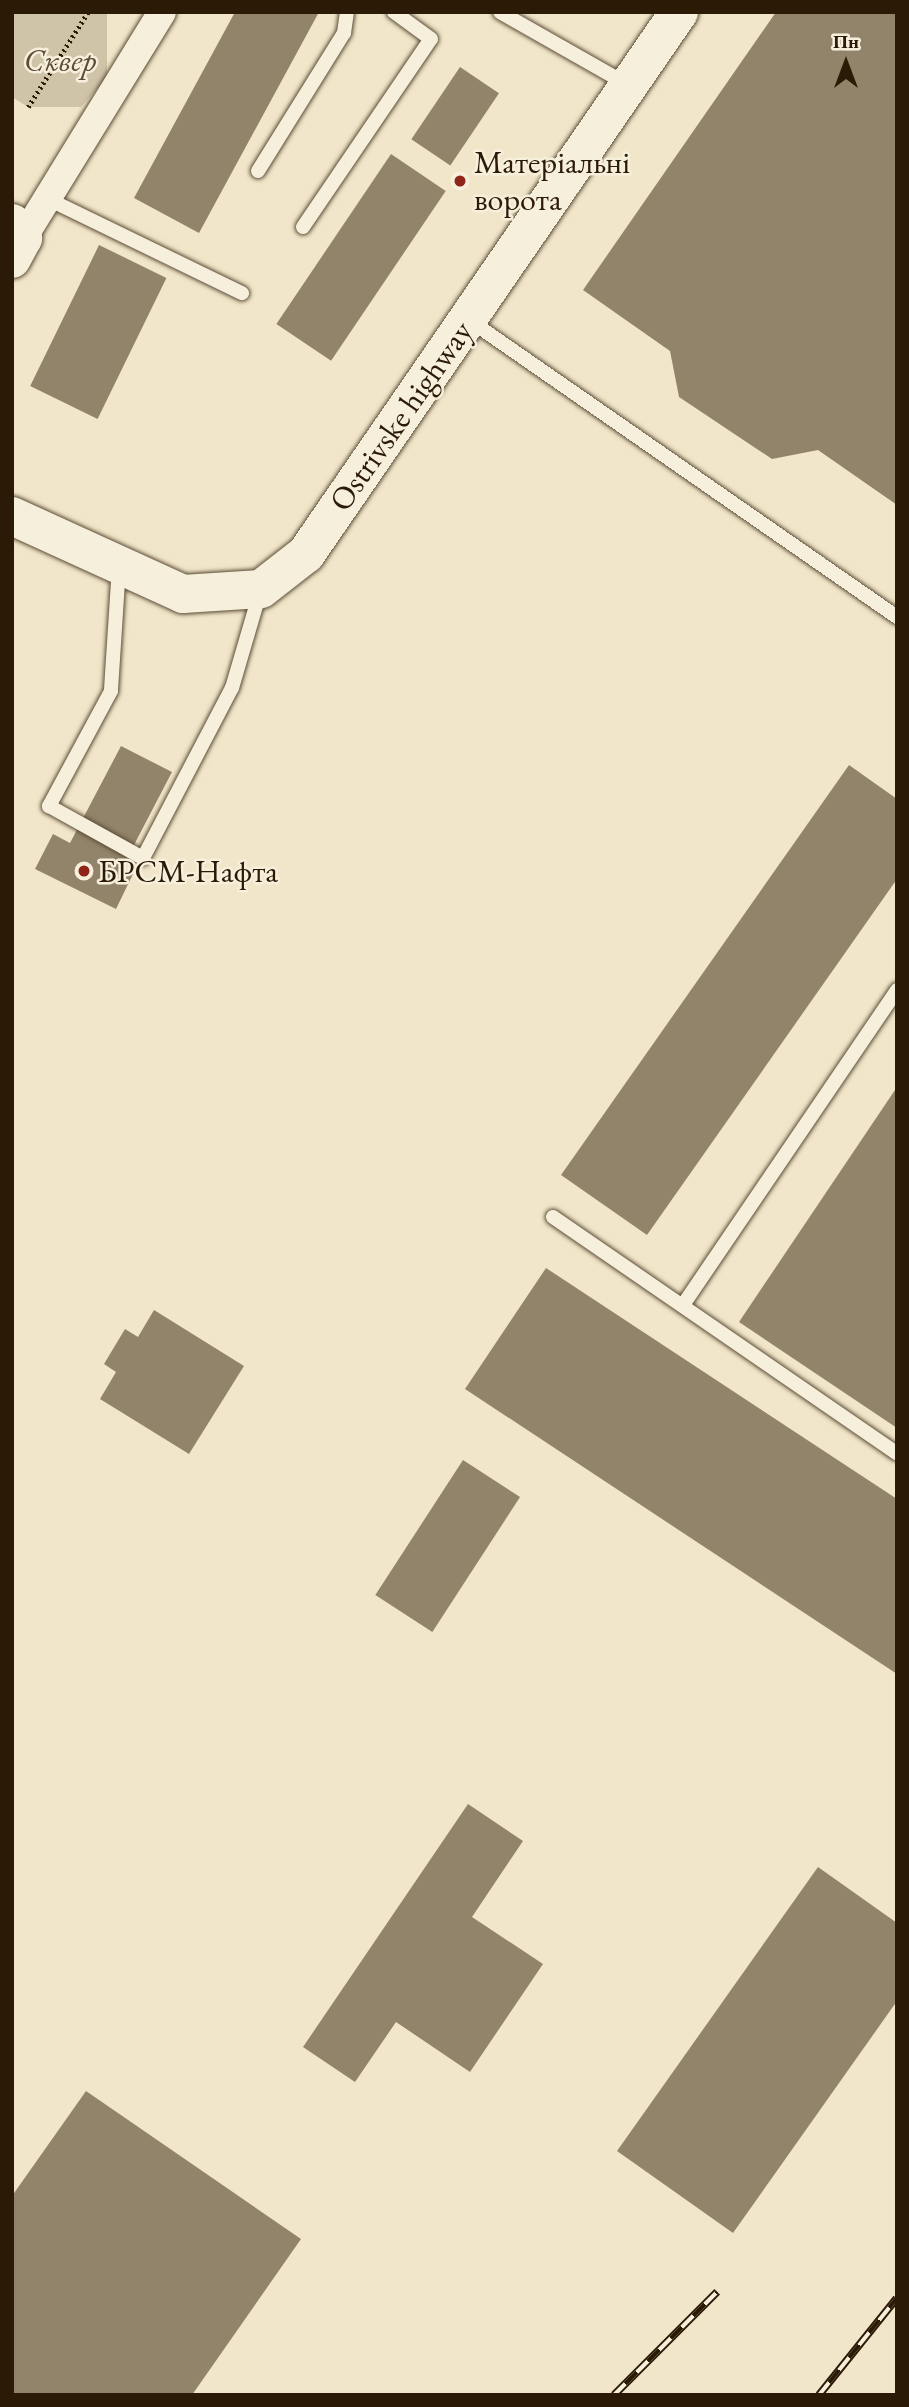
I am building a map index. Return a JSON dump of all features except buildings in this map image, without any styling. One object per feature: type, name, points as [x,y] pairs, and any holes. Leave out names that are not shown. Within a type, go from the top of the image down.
[{"type":"street","points":[[16,240],[46,198],[162,12]]},
{"type":"street","name":"Ostrivske highway","points":[[261,589],[306,554],[679,12]]},
{"type":"street","points":[[12,516],[183,594],[261,589]]},
{"type":"lane","points":[[258,171],[344,33],[347,12]]},
{"type":"lane","points":[[303,227],[431,39],[394,12]]},
{"type":"lane","points":[[500,12],[628,85]]},
{"type":"lane","points":[[46,198],[242,293]]},
{"type":"lane","points":[[467,319],[897,617]]},
{"type":"lane","points":[[119,565],[111,691],[49,806],[144,858],[232,688],[261,589]]},
{"type":"lane","points":[[683,1306],[897,990]]},
{"type":"lane","points":[[553,1217],[897,1453]]},
{"type":"path","points":[[28,107],[88,12]]},
{"type":"green space","name":"Сквер","points":[[12,12],[107,12],[107,77],[81,107],[28,107],[12,97]]},
{"type":"railway","points":[[614,2395],[717,2292]]},
{"type":"railway","points":[[819,2395],[897,2298]]},
{"type":"place","name":"Матеріальні ворота","points":[[460,181]]},
{"type":"place","name":"БРСМ-Нафта","points":[[84,871]]}]
